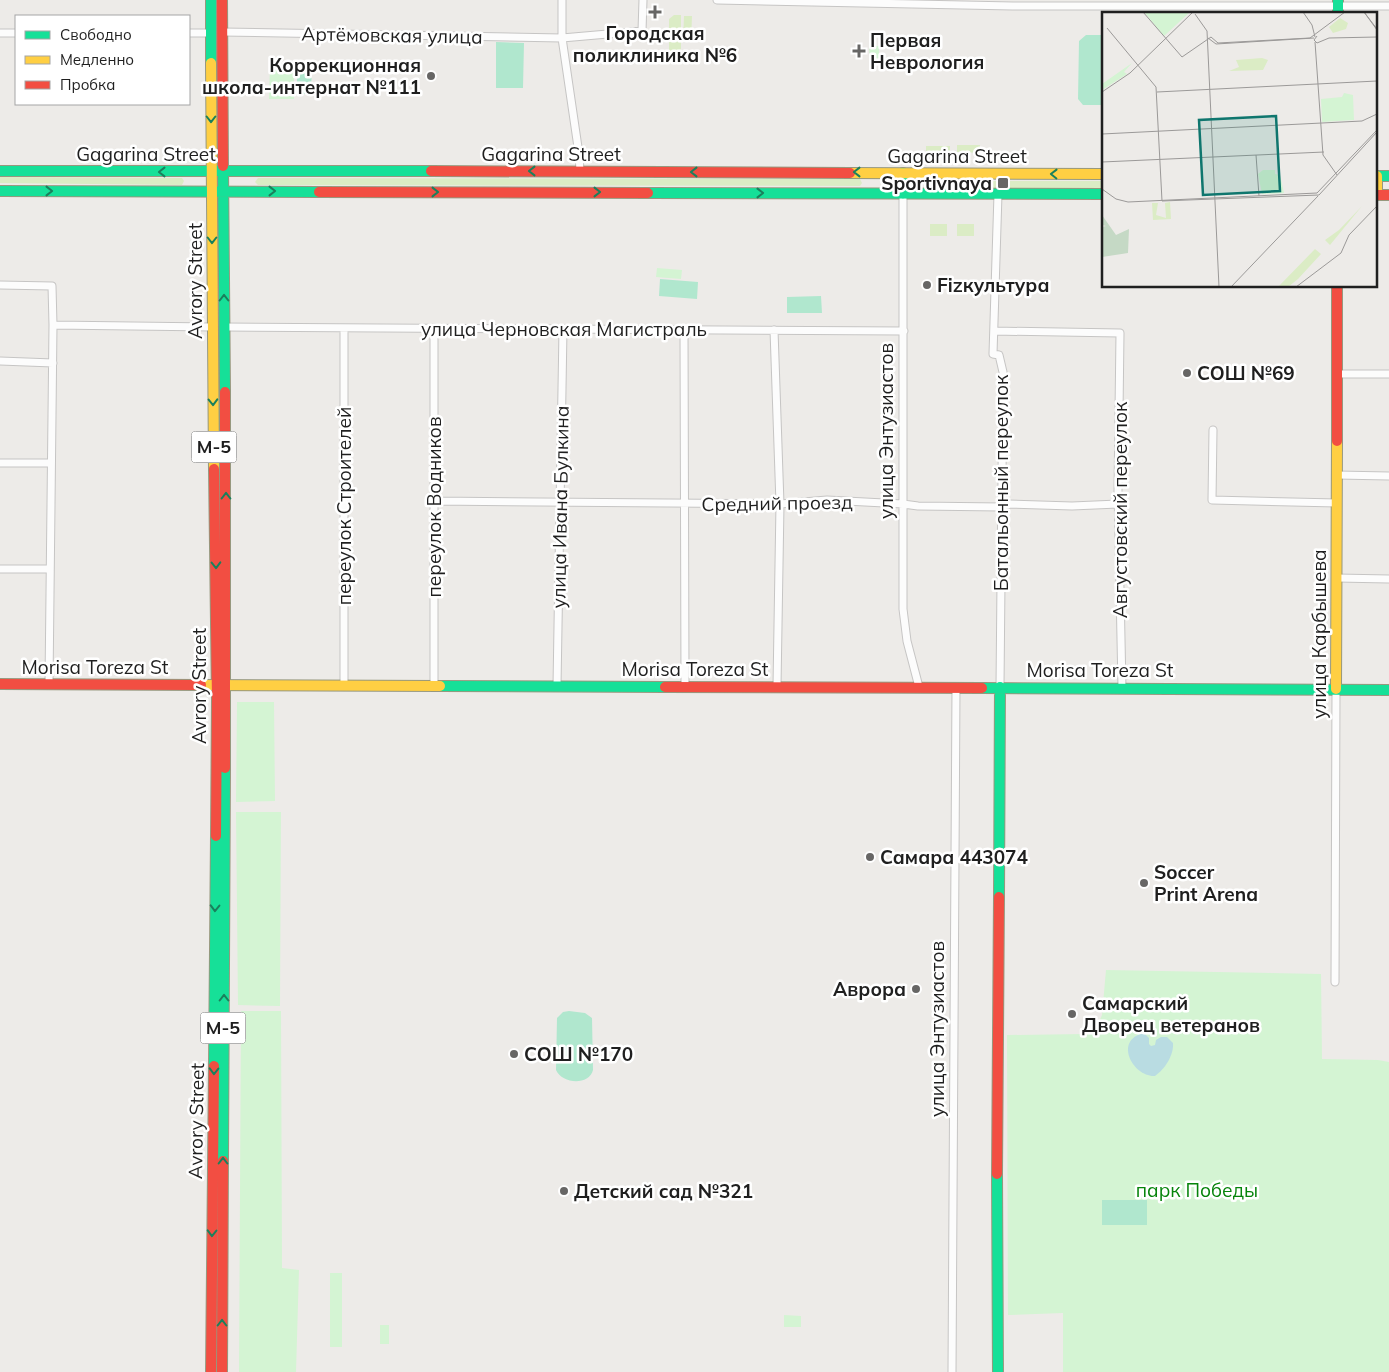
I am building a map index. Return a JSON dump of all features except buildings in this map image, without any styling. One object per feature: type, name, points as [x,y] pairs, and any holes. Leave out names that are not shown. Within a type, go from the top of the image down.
[{"type":"main road","name":"Avrory Street","points":[[211,0],[212,327],[221,685],[222,1372]]},
{"type":"main road","name":"Avrory Street","points":[[211,1372],[224,327],[222,0]]},
{"type":"main road","name":"Gagarina Street","points":[[0,171],[580,171],[1102,174]]},
{"type":"main road","name":"улица Энтузиастов","points":[[903,173],[903,194]]},
{"type":"main road","points":[[1389,176],[1376,176],[1376,195],[1389,195]]},
{"type":"main road","name":"Gagarina Street","points":[[0,190],[1102,194]]},
{"type":"main road","name":"улица Карбышева","points":[[1336,689],[1337,288]]},
{"type":"main road","name":"Morisa Toreza St","points":[[0,684],[1389,690]]},
{"type":"main road","points":[[998,1372],[1000,688]]},
{"type":"street","points":[[562,0],[562,38],[580,154],[580,171]]},
{"type":"street","name":"Артёмовская улица","points":[[222,32],[562,38],[642,31],[642,0]]},
{"type":"street","points":[[717,0],[1389,6]]},
{"type":"street","points":[[0,33],[15,33]]},
{"type":"street","points":[[190,34],[211,33]]},
{"type":"street","name":"улица Энтузиастов","points":[[903,194],[904,625],[919,687]]},
{"type":"street","name":"Батальонный переулок","points":[[998,194],[993,354],[999,355],[1003,372],[1000,688]]},
{"type":"street","points":[[0,285],[52,286],[53,363],[49,684]]},
{"type":"street","points":[[53,325],[212,327]]},
{"type":"street","name":"улица Черновская Магистраль","points":[[224,327],[904,331]]},
{"type":"street","name":"переулок Строителей","points":[[344,328],[344,685]]},
{"type":"street","name":"переулок Водников","points":[[434,328],[434,685]]},
{"type":"street","name":"улица Ивана Булкина","points":[[557,686],[563,329]]},
{"type":"street","points":[[684,330],[685,686]]},
{"type":"street","points":[[774,330],[780,504],[777,686]]},
{"type":"street","name":"Августовский переулок","points":[[994,331],[1120,333],[1118,504],[1122,688]]},
{"type":"street","points":[[0,361],[53,363]]},
{"type":"street","points":[[1337,374],[1389,374]]},
{"type":"street","points":[[1213,430],[1212,500],[1337,503]]},
{"type":"street","points":[[0,464],[51,463]]},
{"type":"street","points":[[1337,475],[1389,476]]},
{"type":"street","name":"Средний проезд","points":[[434,501],[780,504],[827,500],[918,506],[1001,508],[1008,504],[1072,506],[1118,504]]},
{"type":"street","points":[[0,568],[50,568]]},
{"type":"street","points":[[1337,578],[1389,580]]},
{"type":"street","name":"улица Энтузиастов","points":[[952,1372],[956,687]]},
{"type":"street","name":"улица Карбышева","points":[[1335,982],[1336,689]]},
{"type":"green space","points":[[674,15],[681,15],[681,52],[669,50],[669,19]]},
{"type":"green space","points":[[684,16],[692,16],[691,41],[683,41]]},
{"type":"green space","points":[[1086,35],[1102,35],[1102,105],[1083,105],[1078,99],[1079,41]]},
{"type":"green space","points":[[496,42],[524,43],[523,88],[496,88]]},
{"type":"green space","points":[[869,46],[879,46],[879,62],[870,63]]},
{"type":"green space","points":[[297,61],[312,61],[311,94],[297,94]]},
{"type":"green space","points":[[270,64],[294,64],[294,99],[269,99]]},
{"type":"green space","points":[[957,145],[980,145],[980,153],[957,152]]},
{"type":"green space","points":[[926,146],[950,146],[950,153],[926,153]]},
{"type":"green space","points":[[0,177],[182,178],[184,181],[182,185],[0,183]]},
{"type":"green space","points":[[258,178],[860,179],[862,183],[860,186],[258,185],[255,182]]},
{"type":"green space","points":[[927,181],[1102,181],[1102,188],[927,188],[924,184]]},
{"type":"green space","points":[[930,224],[947,224],[947,236],[930,236]]},
{"type":"green space","points":[[957,224],[974,224],[974,236],[957,236]]},
{"type":"green space","points":[[657,268],[682,270],[681,279],[656,277]]},
{"type":"green space","points":[[660,279],[698,282],[697,299],[659,296]]},
{"type":"green space","points":[[821,296],[822,313],[787,313],[787,297]]},
{"type":"green space","points":[[237,702],[274,702],[275,801],[236,802]]},
{"type":"green space","points":[[236,812],[281,812],[280,1006],[238,1005]]},
{"type":"green space","name":"парк Победы","points":[[1106,970],[1321,974],[1322,1059],[1378,1060],[1389,1062],[1389,1372],[1063,1372],[1063,1313],[1008,1315],[1007,1035],[1085,1034],[1095,1031],[1102,1015]]},
{"type":"green space","points":[[241,1011],[281,1011],[282,1268],[299,1270],[296,1372],[239,1372]]},
{"type":"green space","points":[[563,1012],[585,1013],[592,1018],[593,1070],[591,1075],[581,1081],[564,1078],[556,1070],[557,1018]]},
{"type":"green space","points":[[1102,1200],[1147,1200],[1147,1225],[1102,1225]]},
{"type":"green space","points":[[330,1273],[342,1273],[342,1347],[330,1347]]},
{"type":"green space","points":[[784,1315],[801,1316],[801,1327],[784,1327]]},
{"type":"green space","points":[[380,1325],[389,1325],[389,1344],[380,1344]]},
{"type":"water","points":[[1144,1033],[1149,1038],[1151,1046],[1155,1045],[1156,1040],[1161,1037],[1167,1037],[1173,1043],[1168,1061],[1155,1076],[1147,1075],[1140,1071],[1130,1058],[1128,1050],[1130,1043],[1135,1037]]},
{"type":"traffic: fast","points":[[211,0],[211,63]]},
{"type":"traffic: fast","points":[[1338,0],[1338,12]]},
{"type":"traffic: fast","points":[[223,166],[225,392]]},
{"type":"traffic: fast","points":[[0,171],[431,171]]},
{"type":"traffic: fast","points":[[903,173],[903,194]]},
{"type":"traffic: fast","points":[[1376,176],[1389,176]]},
{"type":"traffic: fast","points":[[0,191],[319,192]]},
{"type":"traffic: fast","points":[[648,193],[1102,194]]},
{"type":"traffic: fast","points":[[440,686],[665,687]]},
{"type":"traffic: fast","points":[[999,897],[1000,687]]},
{"type":"traffic: fast","points":[[982,688],[1389,690]]},
{"type":"traffic: fast","points":[[223,1161],[225,768]]},
{"type":"traffic: fast","points":[[214,1066],[216,836]]},
{"type":"traffic: fast","points":[[997,1174],[998,1372]]},
{"type":"traffic: slow","points":[[211,63],[214,469]]},
{"type":"traffic: slow","points":[[850,173],[1102,174]]},
{"type":"traffic: slow","points":[[1377,176],[1377,195]]},
{"type":"traffic: slow","points":[[1336,689],[1337,441]]},
{"type":"traffic: slow","points":[[201,685],[440,686]]},
{"type":"traffic: jam","points":[[222,0],[223,166]]},
{"type":"traffic: jam","points":[[431,171],[850,173]]},
{"type":"traffic: jam","points":[[319,192],[648,193]]},
{"type":"traffic: jam","points":[[1376,195],[1389,195]]},
{"type":"traffic: jam","points":[[1337,288],[1337,441]]},
{"type":"traffic: jam","points":[[225,392],[225,768]]},
{"type":"traffic: jam","points":[[214,469],[217,700],[216,836]]},
{"type":"traffic: jam","points":[[0,684],[201,685]]},
{"type":"traffic: jam","points":[[665,687],[982,688]]},
{"type":"traffic: jam","points":[[997,1174],[999,897]]},
{"type":"traffic: jam","points":[[211,1372],[214,1066]]},
{"type":"traffic: jam","points":[[222,1372],[223,1161]]},
{"type":"place","name":"Городская поликлиника №6","points":[[655,12]]},
{"type":"place","name":"Первая Неврология","points":[[859,51]]},
{"type":"place","name":"Коррекционная школа-интернат №111","points":[[431,76]]},
{"type":"place","name":"Sportivnaya","points":[[1003,183]]},
{"type":"place","name":"Fizкультура","points":[[927,285]]},
{"type":"place","name":"СОШ №69","points":[[1187,373]]},
{"type":"place","name":"Самара 443074","points":[[870,857]]},
{"type":"place","name":"Soccer Print Arena","points":[[1144,883]]},
{"type":"place","name":"Аврора","points":[[916,989]]},
{"type":"place","name":"Самарский Дворец ветеранов","points":[[1072,1014]]},
{"type":"place","name":"СОШ №170","points":[[514,1054]]},
{"type":"place","name":"Детский сад №321","points":[[564,1191]]}]
